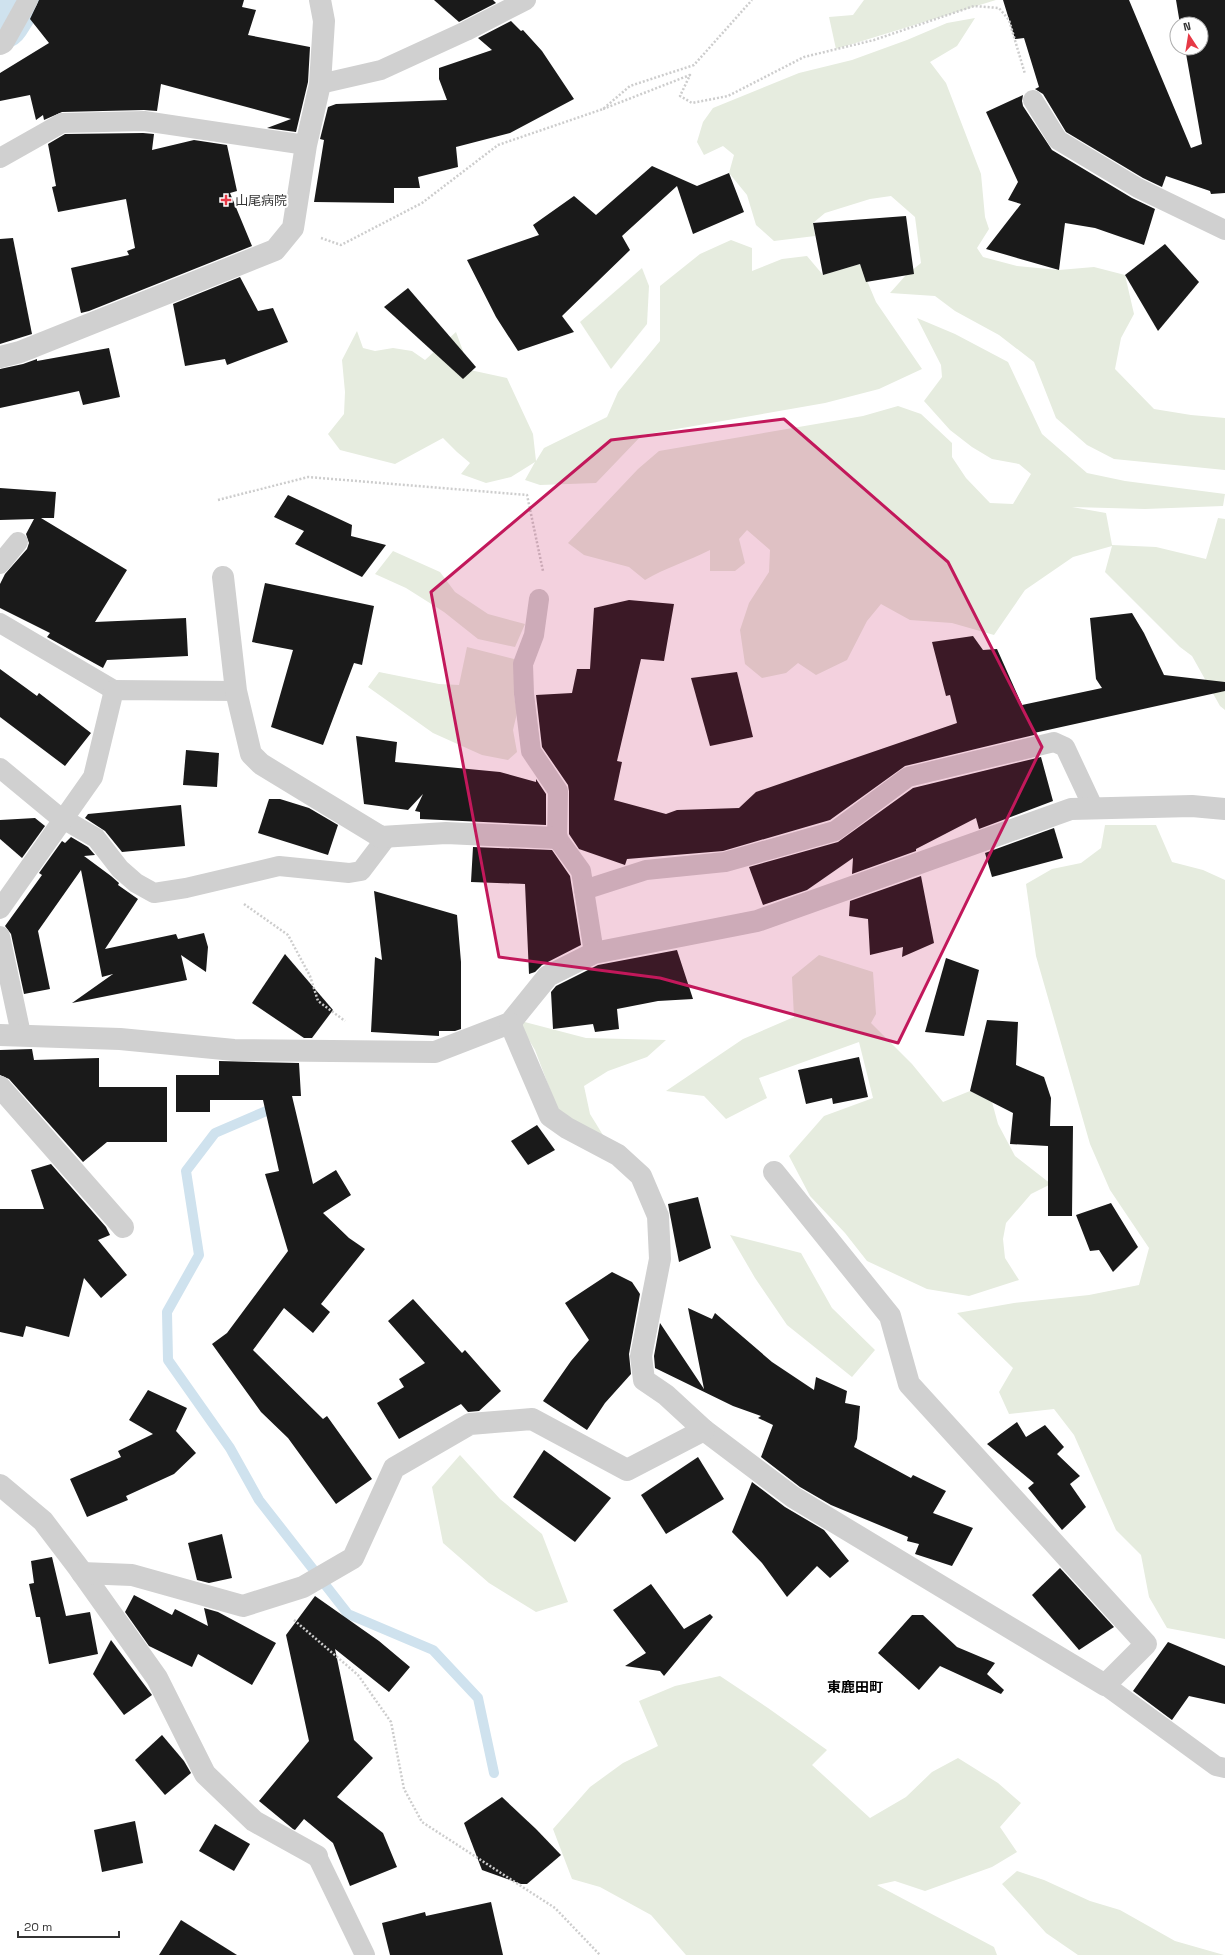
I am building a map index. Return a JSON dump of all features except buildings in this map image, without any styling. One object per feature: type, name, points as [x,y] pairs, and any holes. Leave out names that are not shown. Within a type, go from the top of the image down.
[{"type":"street","points":[[0,357],[20,352],[276,250],[293,228],[306,145],[320,84],[324,21],[320,0]]},
{"type":"street","points":[[223,577],[236,691],[251,754],[261,764],[381,837],[386,838],[446,833],[557,838]]},
{"type":"street","points":[[10,1035],[120,1039],[234,1050],[434,1052],[510,1023],[548,976],[594,953],[757,921],[1071,809],[1192,806],[1225,809]]},
{"type":"street","points":[[510,1023],[550,1116],[567,1128],[618,1155],[641,1176],[658,1216],[660,1259],[641,1356],[644,1380],[666,1395],[704,1430],[793,1497],[1104,1685],[1146,1644],[909,1384],[890,1316],[774,1172]]},
{"type":"street","points":[[0,1087],[123,1227]]},
{"type":"street","points":[[82,1573],[132,1575],[243,1606],[303,1587],[352,1558],[394,1468],[470,1424],[532,1419],[627,1470],[704,1430]]},
{"type":"street","points":[[0,1485],[43,1522],[82,1573],[157,1678],[205,1774],[254,1821],[317,1856]]},
{"type":"lane","points":[[0,45],[4,42],[28,0]]},
{"type":"lane","points":[[320,84],[381,70],[466,31],[526,0]]},
{"type":"lane","points":[[1032,100],[1058,140],[1138,188],[1225,230]]},
{"type":"lane","points":[[0,158],[62,123],[144,121],[306,145]]},
{"type":"lane","points":[[0,564],[18,542]]},
{"type":"lane","points":[[539,599],[534,635],[524,664],[524,694],[530,750],[558,791],[557,838],[581,871],[594,953]]},
{"type":"lane","points":[[0,623],[114,690],[236,691]]},
{"type":"lane","points":[[0,909],[93,777],[114,690]]},
{"type":"lane","points":[[584,890],[646,870],[725,862],[835,831],[908,778],[1054,742],[1065,747],[1094,809]]},
{"type":"lane","points":[[0,768],[58,816],[96,838],[120,869],[136,883],[154,893],[212,882],[279,866],[349,873],[361,871],[386,838]]},
{"type":"lane","points":[[0,936],[10,1035]]},
{"type":"lane","points":[[1104,1685],[1216,1766],[1225,1768]]},
{"type":"lane","points":[[317,1856],[365,1955]]},
{"type":"path","points":[[603,108],[630,86],[694,65],[752,0]]},
{"type":"path","points":[[293,228],[341,245],[422,203],[498,145],[603,108],[690,74],[680,96],[692,103],[728,96],[804,57],[874,40],[974,6],[999,8],[1009,20],[1032,100]]},
{"type":"path","points":[[218,500],[308,477],[527,495],[544,579],[539,599]]},
{"type":"path","points":[[212,882],[288,935],[310,976],[318,1001],[345,1021],[366,1032],[365,1052]]},
{"type":"path","points":[[268,1598],[358,1675],[391,1722],[404,1790],[422,1822],[555,1908],[600,1955]]},
{"type":"highlighted area","points":[[784,419],[948,562],[1042,747],[898,1043],[660,978],[499,957],[431,592],[611,440]]},
{"type":"shaded area","points":[[864,0],[996,0],[836,49],[829,17],[853,15]]},
{"type":"shaded area","points":[[975,18],[957,46],[930,62],[946,83],[981,174],[985,217],[989,229],[977,248],[983,257],[1017,266],[1059,270],[1094,267],[1125,275],[1134,314],[1121,338],[1115,369],[1154,409],[1191,415],[1225,418],[1225,470],[1114,459],[1087,445],[1056,418],[1034,362],[999,335],[955,311],[935,296],[890,293],[906,275],[921,263],[915,217],[891,196],[870,199],[825,213],[813,223],[815,236],[774,241],[756,225],[747,195],[729,173],[734,155],[723,146],[704,155],[697,142],[703,122],[713,108],[799,73],[852,60],[907,40],[947,23]]},
{"type":"shaded area","points":[[731,240],[752,248],[752,271],[782,259],[807,256],[823,275],[860,264],[876,302],[922,369],[879,389],[825,403],[642,435],[596,483],[540,485],[525,480],[535,462],[511,477],[486,483],[461,474],[470,463],[443,438],[395,464],[340,450],[328,434],[344,414],[345,392],[342,360],[357,331],[363,348],[375,351],[393,348],[412,351],[425,360],[456,332],[470,370],[507,378],[533,434],[536,461],[544,448],[607,417],[618,392],[660,341],[660,286],[700,254]]},
{"type":"shaded area","points":[[642,268],[649,286],[647,324],[611,369],[580,322]]},
{"type":"shaded area","points":[[917,318],[955,334],[1008,362],[1042,434],[1087,473],[1125,481],[1225,494],[1223,506],[1145,509],[1072,507],[1106,513],[1112,545],[1156,547],[1206,559],[1218,518],[1225,519],[1225,710],[1220,706],[1192,656],[1180,647],[1105,572],[1112,546],[1073,557],[1025,590],[994,635],[952,623],[910,620],[881,604],[867,621],[847,660],[816,675],[798,663],[786,673],[762,678],[745,664],[740,630],[749,603],[769,572],[770,550],[747,530],[739,539],[745,563],[735,571],[710,571],[710,550],[645,580],[629,567],[584,555],[568,543],[638,469],[659,451],[863,416],[898,406],[921,414],[952,443],[952,457],[966,478],[990,503],[1013,504],[1031,474],[1019,464],[992,459],[972,447],[950,430],[924,401],[942,377],[941,365]]},
{"type":"shaded area","points":[[393,551],[440,572],[455,592],[488,614],[525,624],[515,647],[478,639],[444,612],[406,588],[375,574]]},
{"type":"shaded area","points":[[467,647],[514,659],[514,696],[517,713],[513,730],[517,752],[508,760],[482,755],[433,733],[368,687],[379,672],[439,684],[459,685]]},
{"type":"shaded area","points":[[1105,825],[1156,825],[1172,862],[1203,870],[1225,880],[1225,1639],[1167,1628],[1149,1597],[1141,1555],[1116,1530],[1074,1435],[1054,1409],[1009,1414],[999,1392],[1013,1368],[957,1313],[1014,1303],[1089,1295],[1139,1285],[1149,1248],[1110,1190],[1090,1144],[1036,956],[1026,884],[1052,869],[1081,863],[1101,848]]},
{"type":"shaded area","points":[[819,955],[873,972],[876,1014],[871,1023],[912,1064],[943,1102],[970,1091],[992,1102],[998,1124],[1015,1156],[1051,1184],[1031,1194],[1006,1223],[1003,1239],[1005,1258],[1019,1280],[969,1296],[927,1289],[867,1261],[845,1233],[810,1196],[789,1156],[824,1116],[873,1098],[859,1042],[759,1078],[767,1098],[726,1119],[704,1096],[666,1091],[743,1039],[794,1017],[792,977]]},
{"type":"shaded area","points":[[517,1020],[586,1038],[666,1040],[647,1057],[608,1071],[584,1086],[590,1114],[606,1140],[570,1121],[557,1108],[535,1050]]},
{"type":"shaded area","points":[[730,1235],[801,1253],[832,1308],[875,1350],[852,1377],[787,1325],[755,1278]]},
{"type":"shaded area","points":[[460,1455],[500,1499],[542,1534],[568,1602],[536,1612],[489,1583],[443,1543],[432,1487]]},
{"type":"shaded area","points":[[720,1676],[827,1750],[812,1765],[870,1818],[906,1797],[932,1772],[958,1758],[998,1783],[1021,1803],[1000,1827],[1017,1852],[992,1867],[925,1891],[895,1881],[877,1885],[994,1947],[997,1955],[686,1955],[651,1915],[600,1887],[572,1879],[553,1829],[590,1787],[623,1763],[658,1746],[639,1701],[675,1686]]},
{"type":"shaded area","points":[[1017,1871],[1044,1880],[1090,1901],[1120,1910],[1175,1941],[1224,1955],[1078,1955],[1046,1933],[1002,1884]]},
{"type":"waterway","points":[[0,19],[12,0]]},
{"type":"waterway","points":[[278,1106],[215,1133],[186,1171],[199,1255],[167,1312],[168,1360],[230,1448],[259,1500],[348,1614],[433,1650],[478,1698],[494,1773]]},
{"type":"place","name":"山尾病院","points":[[226,200]]},
{"type":"district","name":"東鹿田町","points":[[855,1687]]}]
